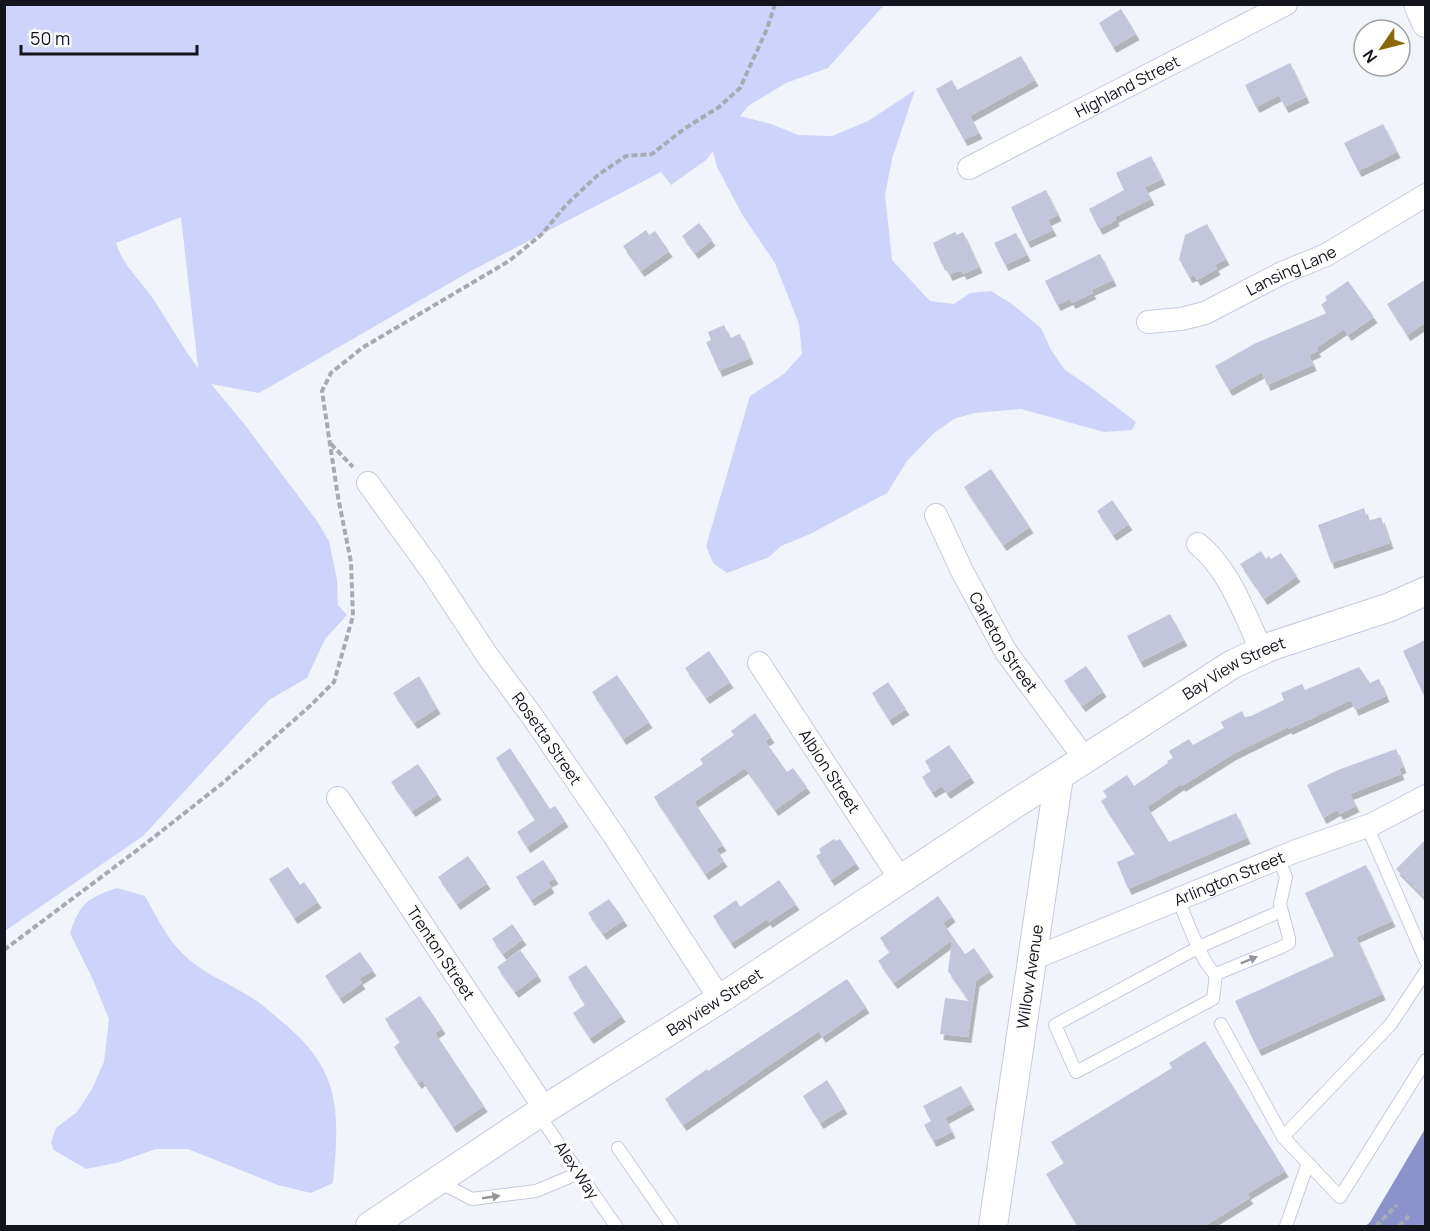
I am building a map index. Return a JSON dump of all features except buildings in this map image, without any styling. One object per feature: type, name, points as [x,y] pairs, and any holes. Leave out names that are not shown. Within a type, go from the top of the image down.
[{"type":"street","name":"Highland Street","points":[[969,168],[1286,4]]},
{"type":"street","points":[[1418,4],[1425,23]]},
{"type":"street","name":"Lansing Lane","points":[[1148,322],[1181,319],[1205,313],[1282,273],[1326,255],[1425,195]]},
{"type":"street","name":"Rosetta Street","points":[[368,483],[431,570],[487,655],[613,834],[720,999]]},
{"type":"street","name":"Carleton Street","points":[[936,515],[963,573],[1006,652],[1085,759]]},
{"type":"street","points":[[1198,544],[1220,567],[1262,651]]},
{"type":"street","name":"Bay View Street","points":[[1059,776],[1233,664],[1262,651],[1390,607],[1425,591]]},
{"type":"street","name":"Albion Street","points":[[759,663],[901,880]]},
{"type":"street","name":"Bayview Street","points":[[370,1227],[542,1111],[720,999],[1059,776]]},
{"type":"street","name":"Willow Avenue","points":[[993,1227],[1059,776]]},
{"type":"street","name":"Arlington Street","points":[[1032,959],[1278,858],[1367,826],[1425,796]]},
{"type":"street","name":"Trenton Street","points":[[338,798],[542,1111]]},
{"type":"lane","points":[[1367,826],[1425,961]]},
{"type":"lane","points":[[1178,899],[1209,971],[1216,974],[1289,943],[1280,904],[1286,877],[1278,858]]},
{"type":"lane","points":[[1216,974],[1213,999],[1076,1072],[1055,1025],[1199,947],[1281,911]]},
{"type":"lane","points":[[1283,1137],[1390,1024],[1425,971]]},
{"type":"lane","points":[[1221,1024],[1283,1137],[1340,1197],[1425,1060]]},
{"type":"lane","name":"Alex Way","points":[[542,1111],[579,1173],[616,1227]]},
{"type":"lane","points":[[618,1148],[672,1227]]},
{"type":"lane","points":[[1286,1227],[1308,1163]]},
{"type":"lane","points":[[438,1181],[472,1199],[536,1191],[579,1173]]},
{"type":"path","points":[[330,443],[368,483]]},
{"type":"path","points":[[1376,1227],[1397,1205]]},
{"type":"path","points":[[1399,1227],[1409,1216]]},
{"type":"shaded area","points":[[5,4],[884,5],[828,68],[786,83],[748,106],[740,116],[771,124],[798,135],[832,136],[868,121],[915,90],[892,159],[885,195],[892,260],[930,301],[954,304],[970,293],[991,291],[1012,304],[1041,328],[1051,350],[1065,370],[1136,422],[1132,430],[1104,432],[1021,409],[974,413],[954,419],[934,433],[907,461],[887,493],[810,534],[781,546],[769,557],[727,573],[713,563],[706,546],[750,396],[784,374],[802,354],[799,324],[775,263],[743,216],[717,167],[713,151],[706,160],[671,185],[661,172],[469,272],[259,393],[211,384],[245,425],[317,521],[329,541],[337,580],[338,605],[347,615],[325,639],[307,678],[269,700],[143,836],[5,931]],"holes":[[[181,217],[198,368],[149,293],[126,264],[116,243]]]},
{"type":"shaded area","points":[[117,888],[145,896],[171,940],[189,960],[260,1003],[300,1038],[315,1056],[332,1092],[335,1112],[333,1183],[311,1193],[278,1185],[188,1149],[156,1149],[116,1163],[86,1169],[54,1150],[51,1143],[56,1128],[77,1112],[92,1089],[104,1062],[109,1019],[70,933],[77,915],[86,903]]},
{"type":"shaded area","points":[[1425,1129],[1425,1226],[1366,1226],[1370,1222]]}]
